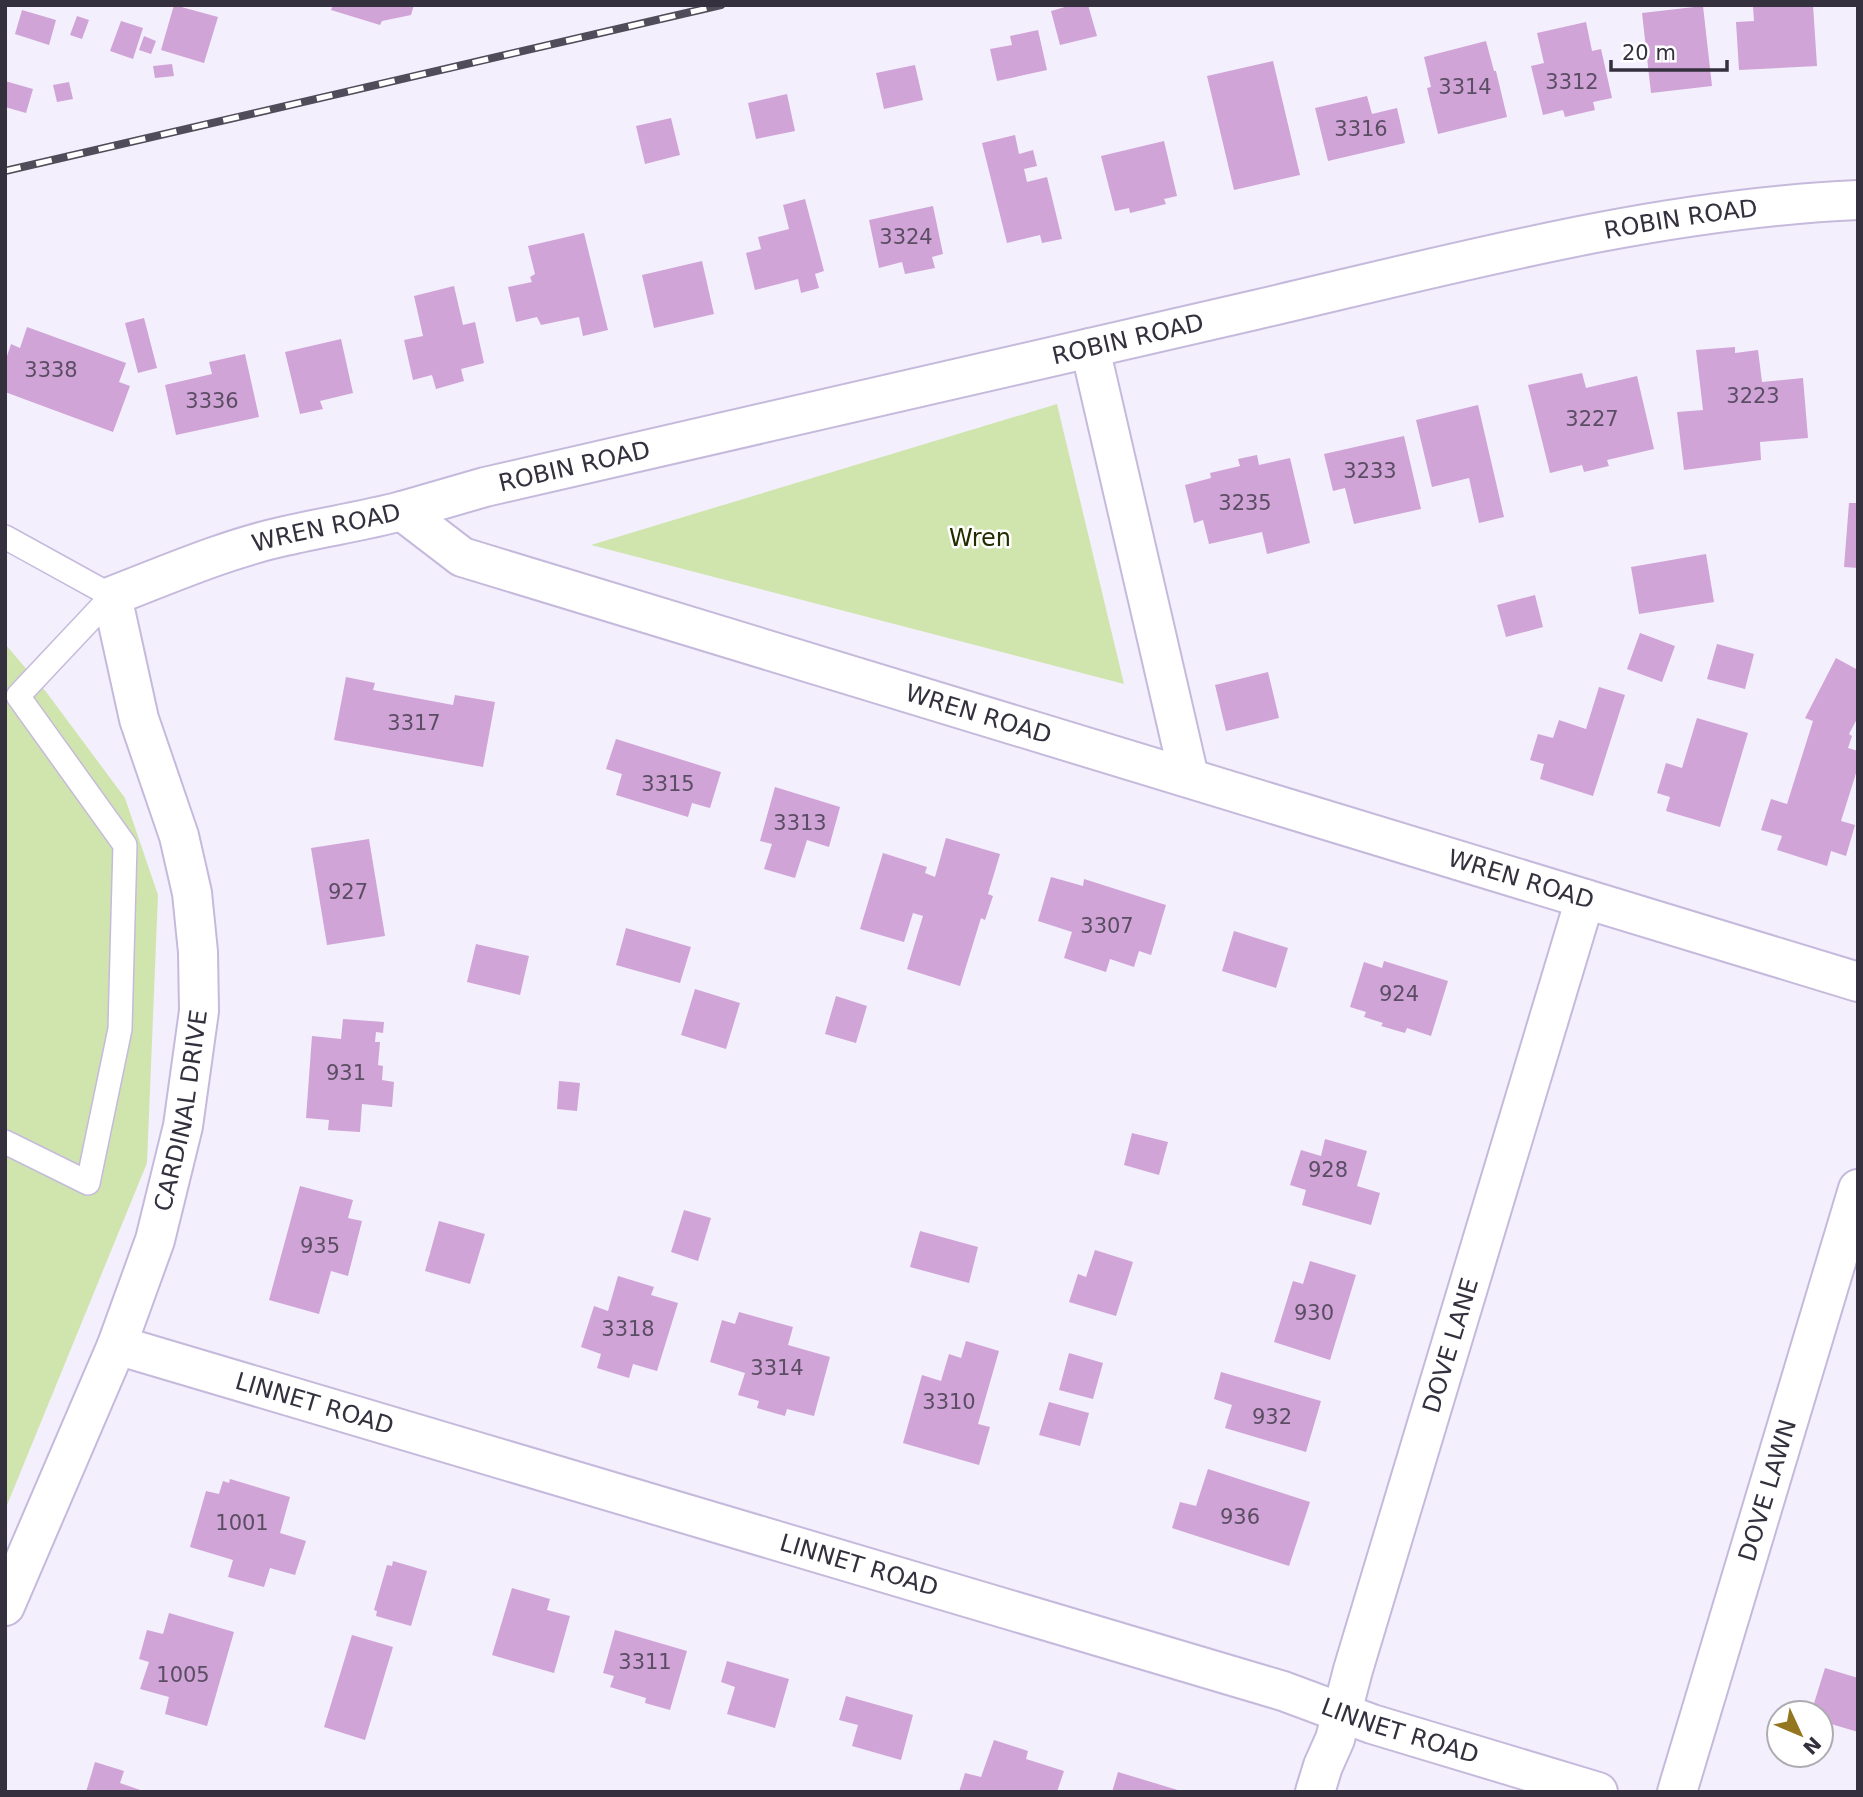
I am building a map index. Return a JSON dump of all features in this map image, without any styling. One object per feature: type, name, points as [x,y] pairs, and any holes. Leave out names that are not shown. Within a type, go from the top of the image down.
[{"type":"street","name":"ROBIN ROAD","points":[[402,511],[485,487],[1526,247],[1720,212],[1787,203],[1858,200]]},
{"type":"street","points":[[1090,348],[1189,777]]},
{"type":"street","name":"WREN ROAD","points":[[112,596],[218,555],[285,536],[402,511],[462,557],[1858,982]]},
{"type":"street","name":"CARDINAL DRIVE","points":[[5,1606],[117,1345],[155,1240],[183,1126],[199,1011],[198,952],[192,893],[179,836],[139,719],[112,596]]},
{"type":"street","name":"DOVE LANE","points":[[1315,1792],[1343,1713],[1353,1670],[1585,899]]},
{"type":"street","name":"DOVE LAWN","points":[[1677,1792],[1858,1189]]},
{"type":"street","name":"LINNET ROAD","points":[[117,1345],[1283,1691],[1343,1713],[1598,1792]]},
{"type":"lane","points":[[5,537],[112,596],[10,697],[125,845],[120,1029],[88,1184],[5,1142]]},
{"type":"green space","name":"Wren","points":[[1057,404],[1124,684],[591,545]]},
{"type":"green space","points":[[5,644],[47,693],[125,798],[158,895],[147,1163],[5,1510]]},
{"type":"building","points":[[174,5],[218,17],[204,63],[161,50]]},
{"type":"building","points":[[333,5],[414,5],[411,15],[382,21],[380,25],[331,10]]},
{"type":"building","points":[[1072,5],[1088,5],[1097,36],[1060,45],[1051,11]]},
{"type":"building","points":[[1813,5],[1817,66],[1739,70],[1736,22],[1754,21],[1753,7]]},
{"type":"building","points":[[1703,6],[1712,86],[1651,93],[1642,13]]},
{"type":"building","points":[[22,10],[56,20],[49,45],[15,34]]},
{"type":"building","points":[[77,16],[89,20],[82,39],[70,35]]},
{"type":"building","points":[[121,21],[143,28],[133,59],[110,51]]},
{"type":"building","points":[[1586,22],[1592,51],[1601,49],[1612,98],[1593,102],[1595,110],[1565,117],[1563,110],[1543,115],[1531,66],[1544,63],[1537,33]]},
{"type":"building","points":[[1038,30],[1047,70],[997,81],[990,49],[1012,45],[1010,36]]},
{"type":"building","points":[[144,36],[156,41],[151,54],[139,50]]},
{"type":"building","points":[[1486,41],[1507,117],[1438,134],[1427,88],[1431,87],[1424,57]]},
{"type":"building","points":[[1273,61],[1300,175],[1234,190],[1207,76]]},
{"type":"building","points":[[172,64],[174,76],[155,78],[153,66]]},
{"type":"building","points":[[915,65],[923,100],[884,109],[876,73]]},
{"type":"building","points":[[5,81],[33,89],[26,113],[5,107]]},
{"type":"building","points":[[69,82],[73,99],[57,102],[53,85]]},
{"type":"building","points":[[787,94],[795,131],[756,139],[748,103]]},
{"type":"building","points":[[1367,96],[1372,114],[1397,108],[1405,143],[1328,161],[1315,108]]},
{"type":"building","points":[[671,118],[680,155],[645,164],[636,126]]},
{"type":"building","points":[[1015,135],[1019,154],[1033,150],[1037,166],[1024,169],[1027,182],[1047,177],[1062,239],[1042,243],[1040,235],[1007,243],[982,143]]},
{"type":"building","points":[[1164,141],[1177,196],[1164,199],[1166,204],[1130,213],[1129,208],[1115,211],[1101,156]]},
{"type":"building","points":[[805,199],[824,271],[815,274],[819,288],[801,293],[798,279],[755,290],[746,253],[761,249],[758,237],[789,229],[783,205]]},
{"type":"building","points":[[933,206],[943,254],[932,257],[935,268],[905,274],[902,262],[879,268],[869,220]]},
{"type":"building","points":[[584,233],[608,330],[583,336],[579,317],[541,325],[537,317],[516,322],[508,287],[532,282],[530,277],[535,274],[528,246]]},
{"type":"building","points":[[702,261],[714,314],[654,328],[642,275]]},
{"type":"building","points":[[454,286],[463,325],[475,322],[484,363],[461,369],[464,381],[436,389],[432,375],[413,380],[404,340],[423,336],[414,296]]},
{"type":"building","points":[[144,318],[157,368],[138,373],[125,323]]},
{"type":"building","points":[[27,327],[126,363],[119,382],[130,386],[113,432],[5,392],[5,362],[11,344],[20,348]]},
{"type":"building","points":[[341,339],[353,393],[320,401],[323,409],[300,414],[285,352]]},
{"type":"building","points":[[1735,347],[1735,353],[1758,350],[1762,382],[1803,378],[1808,438],[1760,442],[1761,460],[1684,470],[1677,412],[1703,410],[1696,350]]},
{"type":"building","points":[[245,354],[259,417],[176,435],[165,385],[212,374],[209,362]]},
{"type":"building","points":[[1582,373],[1586,388],[1637,376],[1654,449],[1607,460],[1609,466],[1584,472],[1582,465],[1550,473],[1528,385]]},
{"type":"building","points":[[1478,405],[1504,517],[1479,523],[1469,478],[1432,487],[1416,420]]},
{"type":"building","points":[[1404,436],[1421,509],[1354,524],[1345,488],[1333,491],[1324,454]]},
{"type":"building","points":[[1257,455],[1259,465],[1290,458],[1310,543],[1267,554],[1262,532],[1209,544],[1203,520],[1194,523],[1185,485],[1211,478],[1210,473],[1240,466],[1238,459]]},
{"type":"building","points":[[1849,503],[1858,503],[1858,568],[1844,567]]},
{"type":"building","points":[[1706,554],[1714,602],[1639,614],[1631,567]]},
{"type":"building","points":[[1535,595],[1543,627],[1506,637],[1497,605]]},
{"type":"building","points":[[1640,633],[1675,646],[1662,682],[1627,669]]},
{"type":"building","points":[[1717,644],[1754,654],[1745,689],[1707,679]]},
{"type":"building","points":[[1836,658],[1858,670],[1858,717],[1849,734],[1852,736],[1848,748],[1858,751],[1858,767],[1841,821],[1855,825],[1846,856],[1831,851],[1827,866],[1777,850],[1782,836],[1761,830],[1771,799],[1787,804],[1813,721],[1805,718]]},
{"type":"building","points":[[1268,672],[1279,718],[1226,731],[1215,685]]},
{"type":"building","points":[[346,677],[375,683],[373,690],[453,705],[455,695],[495,702],[483,767],[334,740]]},
{"type":"building","points":[[1599,687],[1625,695],[1593,796],[1540,779],[1544,764],[1530,760],[1538,734],[1553,738],[1559,720],[1586,729]]},
{"type":"building","points":[[1697,718],[1748,733],[1720,827],[1666,811],[1670,797],[1657,793],[1666,763],[1682,768]]},
{"type":"building","points":[[616,739],[721,772],[710,808],[692,803],[688,817],[616,795],[622,774],[606,769]]},
{"type":"building","points":[[775,787],[840,807],[829,847],[807,840],[795,878],[764,869],[772,844],[760,841]]},
{"type":"building","points":[[946,838],[1000,854],[988,894],[993,896],[985,920],[981,918],[960,986],[907,969],[923,916],[913,913],[904,942],[860,929],[883,853],[927,867],[925,873],[935,877]]},
{"type":"building","points":[[369,839],[385,936],[327,945],[311,848]]},
{"type":"building","points":[[1051,877],[1083,886],[1084,879],[1166,905],[1151,955],[1139,951],[1134,967],[1110,959],[1106,972],[1064,958],[1072,932],[1038,921]]},
{"type":"building","points":[[626,928],[691,947],[680,983],[616,965]]},
{"type":"building","points":[[1234,931],[1288,948],[1276,988],[1222,971]]},
{"type":"building","points":[[476,944],[529,956],[520,995],[467,982]]},
{"type":"building","points":[[1384,961],[1448,981],[1431,1036],[1407,1028],[1405,1033],[1381,1026],[1383,1023],[1364,1017],[1366,1012],[1350,1007],[1364,962],[1382,968]]},
{"type":"building","points":[[695,989],[740,1003],[726,1049],[681,1035]]},
{"type":"building","points":[[836,996],[867,1006],[856,1043],[825,1034]]},
{"type":"building","points":[[343,1019],[384,1022],[383,1033],[376,1032],[375,1042],[380,1042],[378,1065],[383,1066],[382,1080],[394,1082],[392,1107],[362,1104],[360,1132],[328,1130],[329,1120],[306,1118],[312,1036],[341,1039]]},
{"type":"building","points":[[559,1081],[580,1083],[577,1111],[557,1109]]},
{"type":"building","points":[[1132,1133],[1168,1142],[1159,1175],[1124,1165]]},
{"type":"building","points":[[1325,1139],[1367,1151],[1357,1186],[1380,1193],[1371,1225],[1302,1205],[1306,1190],[1290,1185],[1301,1150],[1321,1156]]},
{"type":"building","points":[[300,1186],[353,1200],[348,1218],[362,1221],[348,1276],[331,1271],[319,1314],[269,1300]]},
{"type":"building","points":[[684,1210],[711,1218],[698,1261],[671,1252]]},
{"type":"building","points":[[439,1221],[485,1234],[470,1284],[425,1271]]},
{"type":"building","points":[[920,1231],[978,1247],[969,1283],[910,1267]]},
{"type":"building","points":[[1095,1250],[1133,1262],[1116,1316],[1069,1302],[1078,1274],[1086,1277]]},
{"type":"building","points":[[1310,1261],[1356,1275],[1330,1360],[1274,1342],[1293,1281],[1303,1284]]},
{"type":"building","points":[[618,1276],[654,1287],[651,1295],[678,1303],[657,1371],[633,1364],[629,1378],[597,1368],[601,1354],[581,1347],[594,1306],[608,1311]]},
{"type":"building","points":[[739,1312],[793,1327],[788,1345],[830,1357],[814,1416],[787,1409],[785,1416],[757,1408],[759,1401],[738,1395],[745,1373],[710,1362],[722,1320],[735,1324]]},
{"type":"building","points":[[966,1341],[999,1351],[978,1424],[990,1427],[979,1465],[903,1443],[922,1375],[941,1381],[949,1354],[961,1358]]},
{"type":"building","points":[[1069,1353],[1103,1363],[1093,1399],[1059,1390]]},
{"type":"building","points":[[1221,1372],[1321,1401],[1306,1452],[1225,1428],[1232,1405],[1214,1399]]},
{"type":"building","points":[[1049,1402],[1089,1413],[1080,1446],[1039,1435]]},
{"type":"building","points":[[1208,1469],[1310,1502],[1289,1566],[1172,1528],[1180,1502],[1196,1506]]},
{"type":"building","points":[[230,1479],[290,1497],[280,1533],[306,1541],[295,1575],[270,1568],[264,1587],[228,1577],[233,1560],[190,1547],[206,1491],[219,1494],[223,1481],[229,1483]]},
{"type":"building","points":[[393,1561],[427,1571],[411,1626],[376,1616],[377,1611],[374,1610],[387,1565],[392,1566]]},
{"type":"building","points":[[512,1588],[550,1599],[547,1610],[570,1616],[554,1673],[492,1655]]},
{"type":"building","points":[[169,1613],[234,1632],[207,1726],[165,1714],[169,1697],[140,1689],[149,1662],[139,1659],[147,1630],[163,1634]]},
{"type":"building","points":[[615,1630],[687,1651],[670,1710],[645,1703],[646,1698],[610,1687],[614,1676],[603,1673]]},
{"type":"building","points":[[352,1635],[393,1647],[365,1740],[324,1727]]},
{"type":"building","points":[[727,1661],[789,1679],[775,1728],[727,1714],[735,1687],[721,1682]]},
{"type":"building","points":[[1825,1668],[1858,1678],[1858,1732],[1835,1725],[1835,1699],[1815,1699]]},
{"type":"building","points":[[846,1696],[913,1715],[901,1760],[852,1746],[858,1725],[839,1720]]},
{"type":"building","points":[[994,1740],[1028,1751],[1026,1759],[1064,1771],[1057,1792],[959,1792],[965,1773],[981,1777]]},
{"type":"building","points":[[95,1762],[124,1771],[120,1783],[146,1792],[86,1792]]},
{"type":"building","points":[[1118,1772],[1181,1791],[1112,1792]]},
{"type":"railway","points":[[5,171],[721,5]]}]
